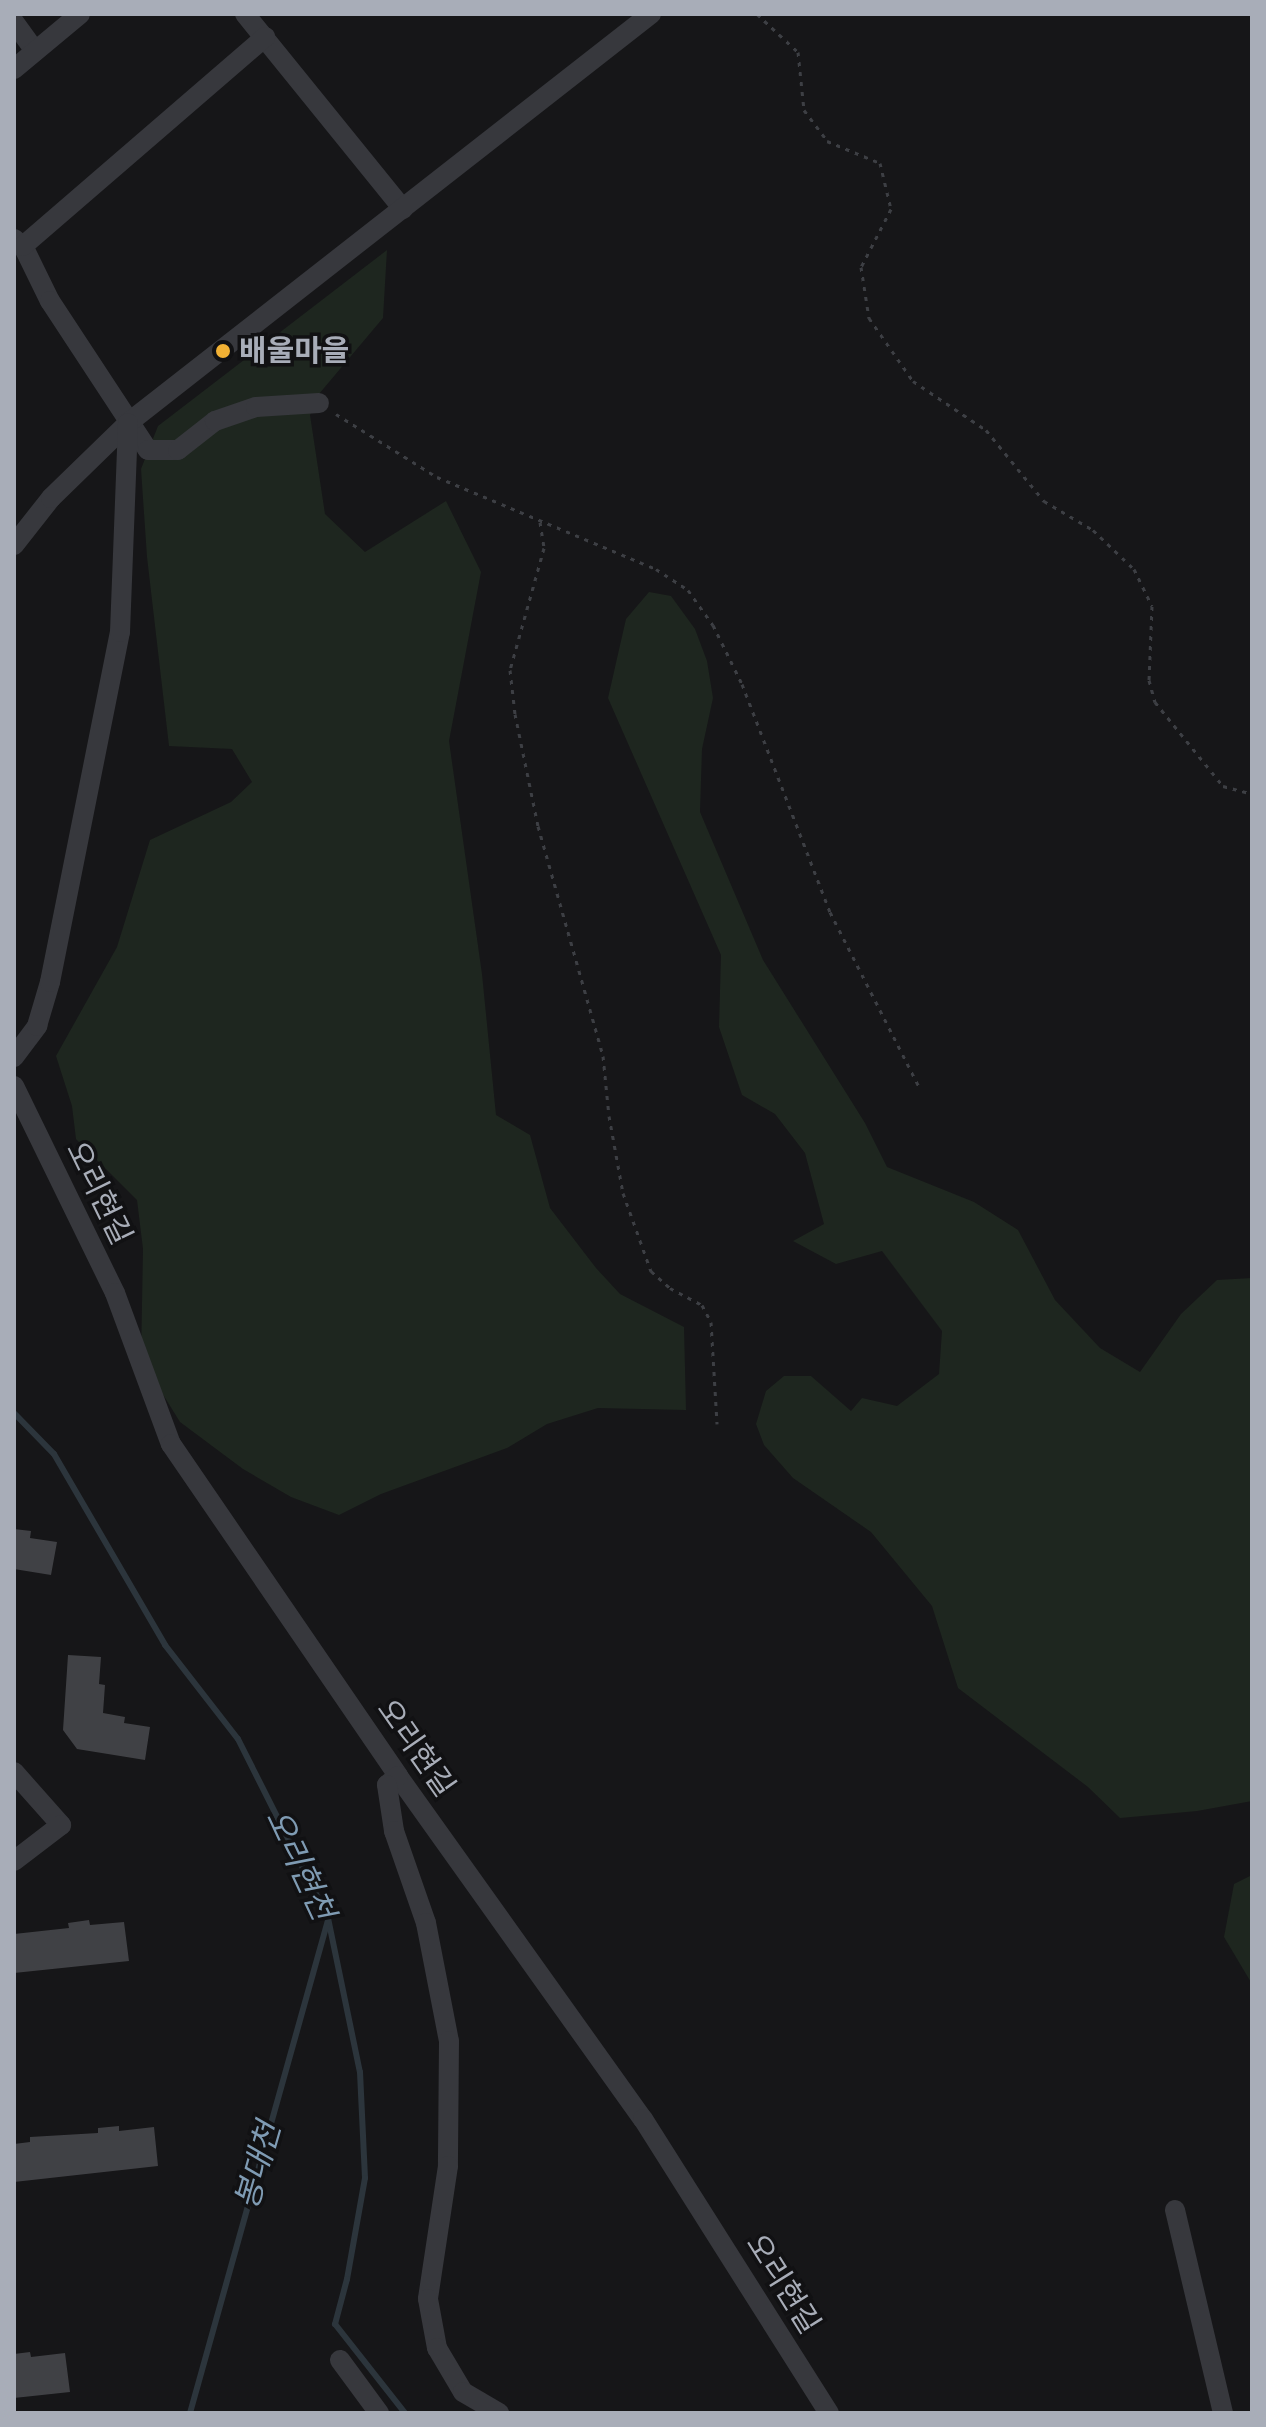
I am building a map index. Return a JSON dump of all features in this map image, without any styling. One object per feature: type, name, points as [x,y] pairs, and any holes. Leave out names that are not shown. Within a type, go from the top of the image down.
[{"type":"street","points":[[14,69],[80,14]]},
{"type":"street","points":[[245,14],[403,209]]},
{"type":"street","points":[[14,545],[51,498],[128,423],[651,14]]},
{"type":"street","points":[[14,22],[35,51]]},
{"type":"street","points":[[265,37],[19,243],[50,301],[88,354],[128,423],[148,450],[178,450],[215,421],[256,407],[319,403]]},
{"type":"street","points":[[14,1057],[37,1026],[50,982],[120,632],[128,423]]},
{"type":"street","name":"오리현길","points":[[14,1086],[115,1293],[171,1444],[398,1776],[643,2119],[829,2413]]},
{"type":"street","points":[[14,1772],[61,1825],[14,1861]]},
{"type":"street","points":[[398,1776],[387,1785],[394,1831],[426,1923],[449,2041],[448,2166],[428,2299],[437,2348],[463,2392],[499,2413]]},
{"type":"street","points":[[1175,2210],[1223,2413]]},
{"type":"street","points":[[340,2360],[379,2413]]},
{"type":"path","points":[[757,14],[798,52],[804,110],[827,141],[880,163],[891,209],[861,267],[869,318],[913,381],[986,430],[1044,501],[1093,530],[1134,569],[1152,606],[1149,680],[1155,702],[1223,786],[1252,794]]},
{"type":"path","points":[[319,403],[437,477],[656,569],[688,590],[713,625],[742,684],[830,912],[920,1089]]},
{"type":"path","points":[[540,522],[544,548],[510,670],[515,714],[538,826],[603,1056],[623,1193],[651,1271],[670,1288],[702,1305],[711,1322],[717,1424]]},
{"type":"shaded area","points":[[387,250],[383,318],[319,394],[310,415],[325,514],[365,552],[446,501],[481,572],[449,741],[482,974],[496,1115],[530,1135],[550,1208],[596,1268],[620,1294],[684,1327],[686,1410],[598,1408],[547,1424],[507,1448],[381,1494],[339,1515],[291,1497],[243,1469],[180,1422],[141,1359],[143,1249],[137,1200],[76,1139],[72,1106],[56,1056],[117,947],[150,840],[231,802],[252,782],[232,749],[169,746],[147,557],[141,469],[158,426]]},
{"type":"shaded area","points":[[649,592],[671,596],[695,629],[707,661],[713,698],[702,749],[700,812],[763,960],[865,1123],[887,1167],[974,1202],[1018,1230],[1055,1300],[1100,1348],[1140,1372],[1181,1314],[1217,1280],[1252,1278],[1252,1801],[1197,1811],[1120,1818],[1088,1787],[958,1688],[932,1606],[871,1532],[793,1478],[764,1445],[756,1424],[766,1391],[784,1376],[811,1376],[851,1411],[862,1398],[897,1406],[939,1374],[942,1331],[882,1251],[836,1264],[793,1241],[824,1224],[805,1153],[775,1114],[742,1095],[719,1027],[721,955],[608,698],[626,619]]},
{"type":"shaded area","points":[[1252,1875],[1252,1984],[1224,1937],[1234,1884]]},
{"type":"building","points":[[14,1529],[31,1531],[30,1538],[57,1542],[51,1575],[14,1569]]},
{"type":"building","points":[[68,1655],[101,1657],[99,1684],[105,1685],[103,1713],[125,1717],[124,1723],[150,1727],[145,1760],[77,1749],[63,1730]]},
{"type":"building","points":[[89,1920],[90,1925],[124,1922],[129,1961],[14,1973],[14,1934],[69,1928],[68,1923]]},
{"type":"building","points":[[119,2126],[119,2131],[154,2127],[158,2166],[14,2182],[14,2144],[30,2142],[30,2137],[98,2133],[98,2128]]},
{"type":"building","points":[[30,2352],[31,2357],[65,2353],[70,2392],[14,2398],[14,2354]]},
{"type":"waterway","name":"오리현천","points":[[14,1413],[54,1454],[165,1645],[238,1739],[328,1918],[360,2072],[365,2178],[347,2279],[335,2324],[405,2413]]},
{"type":"waterway","name":"봉대천","points":[[190,2413],[328,1920]]},
{"type":"place","name":"배울마을","points":[[223,351]]}]
